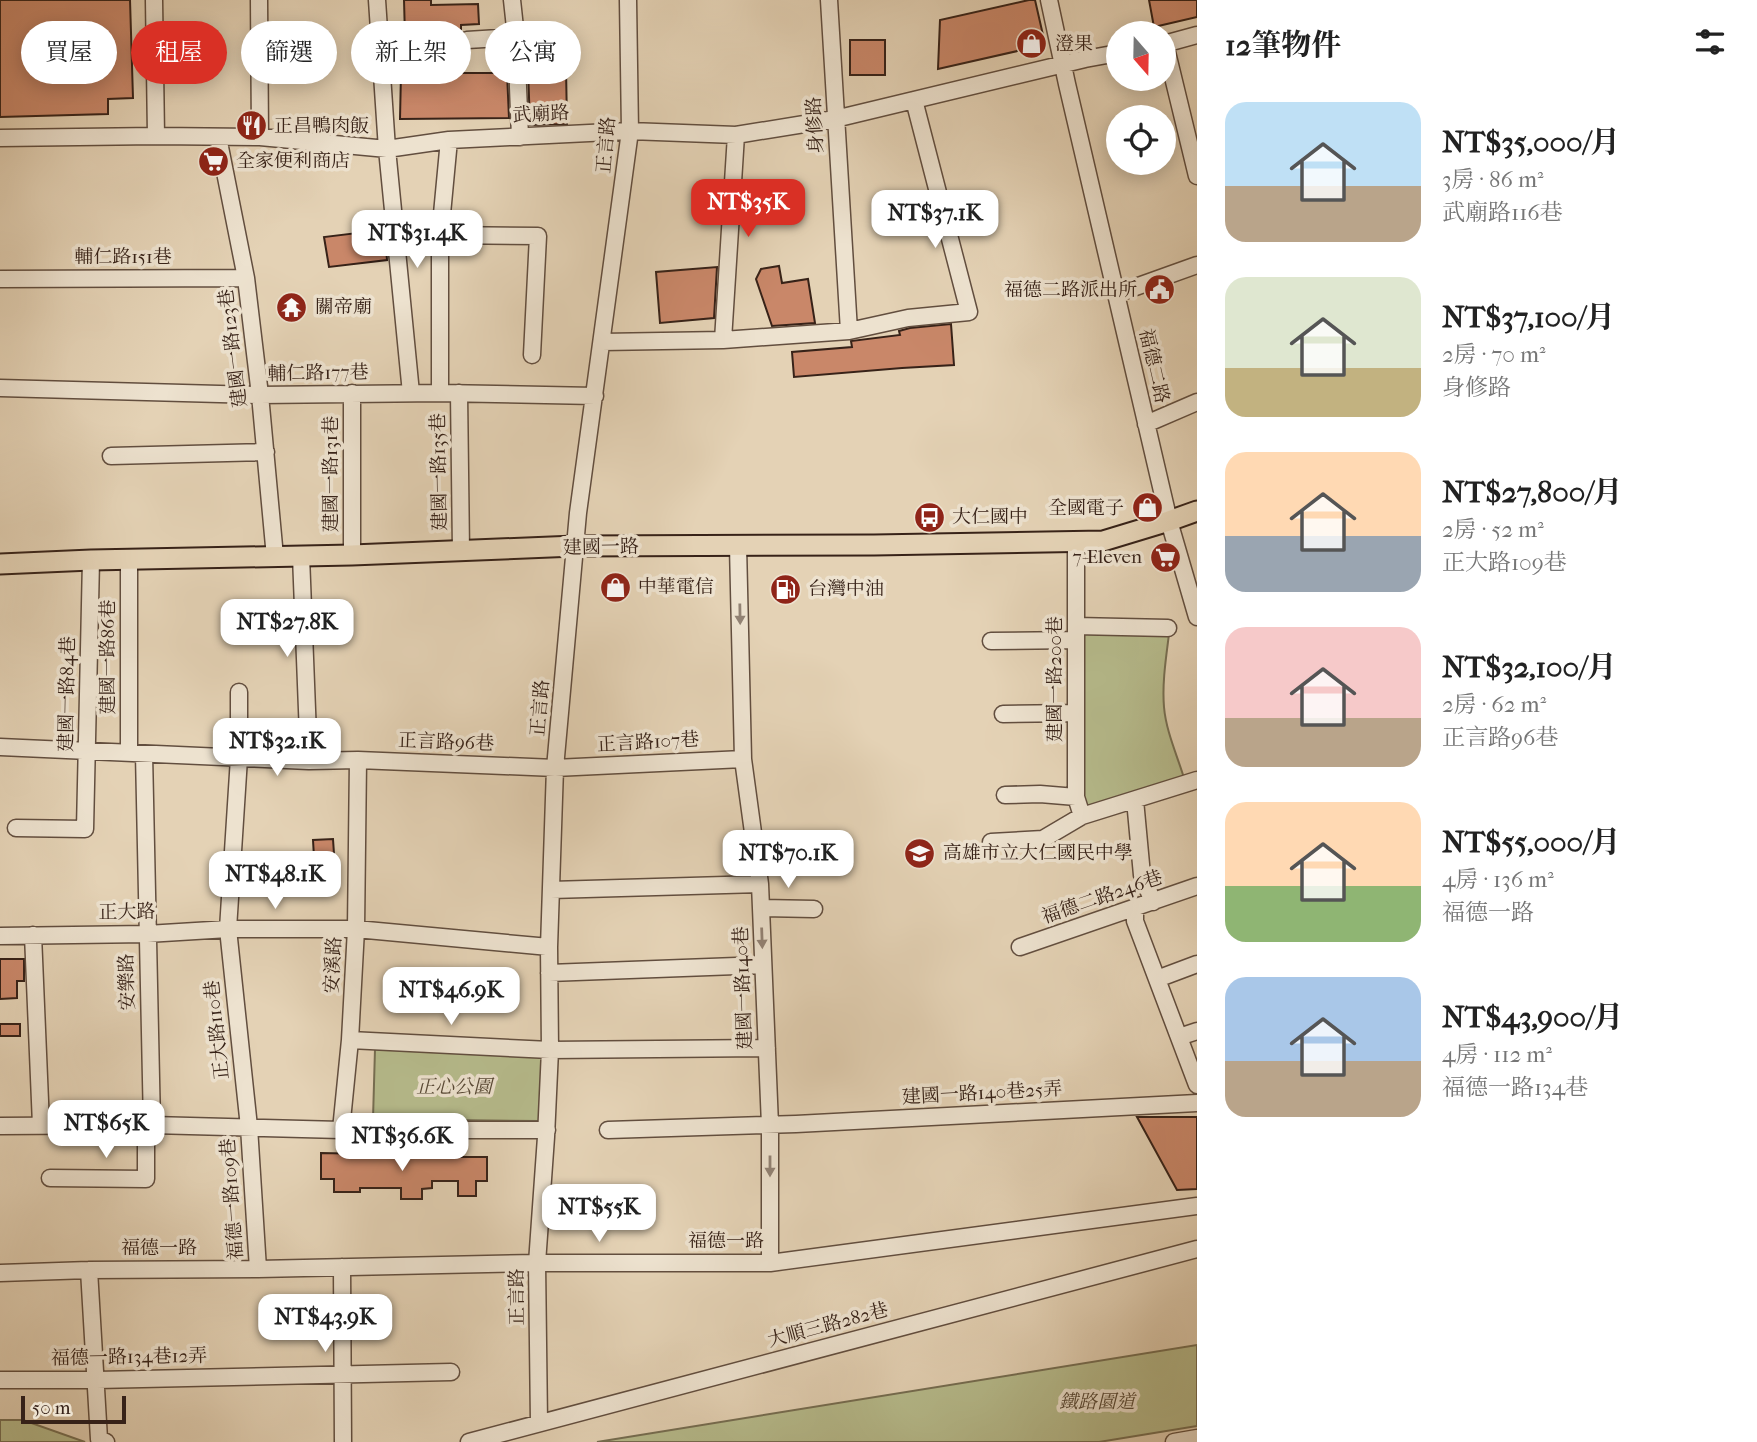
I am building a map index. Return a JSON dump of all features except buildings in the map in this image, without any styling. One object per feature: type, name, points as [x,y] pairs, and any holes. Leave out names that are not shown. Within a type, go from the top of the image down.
[{"type":"main road","name":"建國一路","points":[[0,564],[575,546],[1102,541],[1197,512]]},
{"type":"street","points":[[153,0],[156,136]]},
{"type":"street","points":[[259,0],[260,137]]},
{"type":"street","points":[[377,0],[387,149],[411,393]]},
{"type":"street","points":[[512,0],[514,21]]},
{"type":"street","name":"正言路","points":[[539,1423],[537,1263],[550,1050],[549,947],[555,768],[578,513],[630,131],[628,0]]},
{"type":"street","name":"身修路","points":[[829,0],[849,331]]},
{"type":"street","name":"福德二路","points":[[1049,0],[1169,522],[1197,617]]},
{"type":"street","points":[[1176,41],[1197,35]]},
{"type":"street","name":"武廟路","points":[[0,138],[260,137],[387,149],[449,140],[630,131],[736,135],[835,119],[1106,56]]},
{"type":"street","points":[[518,84],[520,137]]},
{"type":"street","points":[[1176,91],[1197,176]]},
{"type":"street","points":[[602,342],[723,340],[849,331],[908,318],[969,312],[914,100]]},
{"type":"street","points":[[723,340],[736,135]]},
{"type":"street","name":"建國一路123巷","points":[[218,137],[246,278],[261,395],[275,557]]},
{"type":"street","points":[[440,393],[440,235],[449,140]]},
{"type":"street","points":[[395,232],[538,236],[532,355]]},
{"type":"street","points":[[1116,294],[1197,265]]},
{"type":"street","name":"輔仁路151巷","points":[[0,279],[246,278]]},
{"type":"street","name":"輔仁路177巷","points":[[0,388],[261,395],[459,393],[595,396]]},
{"type":"street","name":"建國一路131巷","points":[[352,393],[352,555]]},
{"type":"street","name":"建國一路135巷","points":[[459,393],[461,551]]},
{"type":"street","points":[[1146,424],[1197,402]]},
{"type":"street","points":[[111,456],[266,452]]},
{"type":"street","name":"建國一路200巷","points":[[1076,541],[1076,797],[1082,816]]},
{"type":"street","name":"建國一路140巷","points":[[738,546],[743,759],[760,884],[767,1048],[770,1262]]},
{"type":"street","points":[[301,556],[309,761]]},
{"type":"street","name":"建國一路84巷","points":[[16,828],[85,829],[91,560]]},
{"type":"street","name":"建國一路86巷","points":[[129,560],[136,754]]},
{"type":"street","points":[[991,641],[1168,628]]},
{"type":"street","name":"正大路110巷","points":[[239,692],[239,758],[228,929],[248,1127]]},
{"type":"street","points":[[1003,714],[1076,713]]},
{"type":"street","name":"正言路96巷","points":[[0,747],[309,761],[358,760],[555,768]]},
{"type":"street","name":"安樂路","points":[[50,1178],[146,1179],[149,1125],[146,934],[136,754]]},
{"type":"street","name":"正言路107巷","points":[[555,768],[743,759]]},
{"type":"street","name":"安溪路","points":[[341,1129],[350,1040],[356,929],[358,760]]},
{"type":"street","points":[[991,842],[1043,839],[1082,816],[1197,780]]},
{"type":"street","points":[[1005,795],[1076,797]]},
{"type":"street","points":[[1135,800],[1142,875],[1153,902]]},
{"type":"street","points":[[551,890],[760,884]]},
{"type":"street","name":"福德二路246巷","points":[[1020,947],[1197,886]]},
{"type":"street","points":[[761,908],[814,909]]},
{"type":"street","points":[[1135,908],[1135,921],[1197,1085]]},
{"type":"street","name":"正大路","points":[[0,936],[146,934],[228,929],[356,929],[549,947]]},
{"type":"street","points":[[33,934],[41,1125]]},
{"type":"street","points":[[1157,979],[1197,964]]},
{"type":"street","points":[[549,973],[763,965]]},
{"type":"street","points":[[1179,1037],[1197,1031]]},
{"type":"street","points":[[350,1040],[550,1050],[767,1048]]},
{"type":"street","name":"建國一路140巷25弄","points":[[608,1130],[769,1125],[1197,1102]]},
{"type":"street","points":[[0,1126],[547,1130]]},
{"type":"street","name":"福德一路109巷","points":[[248,1127],[258,1269]]},
{"type":"street","name":"福德一路","points":[[0,1273],[537,1263],[770,1262],[1197,1206]]},
{"type":"street","name":"大順三路282巷","points":[[469,1442],[1197,1249]]},
{"type":"street","points":[[342,1267],[343,1442]]},
{"type":"street","points":[[89,1270],[103,1440]]},
{"type":"street","name":"福德一路134巷12弄","points":[[0,1380],[451,1372]]},
{"type":"street","points":[[1174,1442],[1197,1438]]},
{"type":"green space","points":[[1086,631],[1169,634],[1164,707],[1169,734],[1184,778],[1094,807],[1082,803],[1079,636]]},
{"type":"green space","name":"正心公園","points":[[375,1049],[544,1057],[539,1121],[373,1119]]},
{"type":"green space","name":"鐵路園道","points":[[1197,1345],[1197,1426],[1099,1442],[597,1442]]},
{"type":"green space","points":[[0,1420],[23,1420],[85,1442],[0,1442]]},
{"type":"place","name":"澄果","points":[[1032,44]]},
{"type":"place","name":"正昌鴨肉飯","points":[[251,126]]},
{"type":"place","name":"全家便利商店","points":[[213,161]]},
{"type":"place","name":"福德二路派出所","points":[[1160,290]]},
{"type":"place","name":"關帝廟","points":[[292,307]]},
{"type":"place","name":"全國電子","points":[[1147,508]]},
{"type":"place","name":"大仁國中","points":[[929,517]]},
{"type":"place","name":"7-Eleven","points":[[1165,557]]},
{"type":"place","name":"中華電信","points":[[615,587]]},
{"type":"place","name":"台灣中油","points":[[785,589]]},
{"type":"place","name":"高雄市立大仁國民中學","points":[[920,853]]}]
